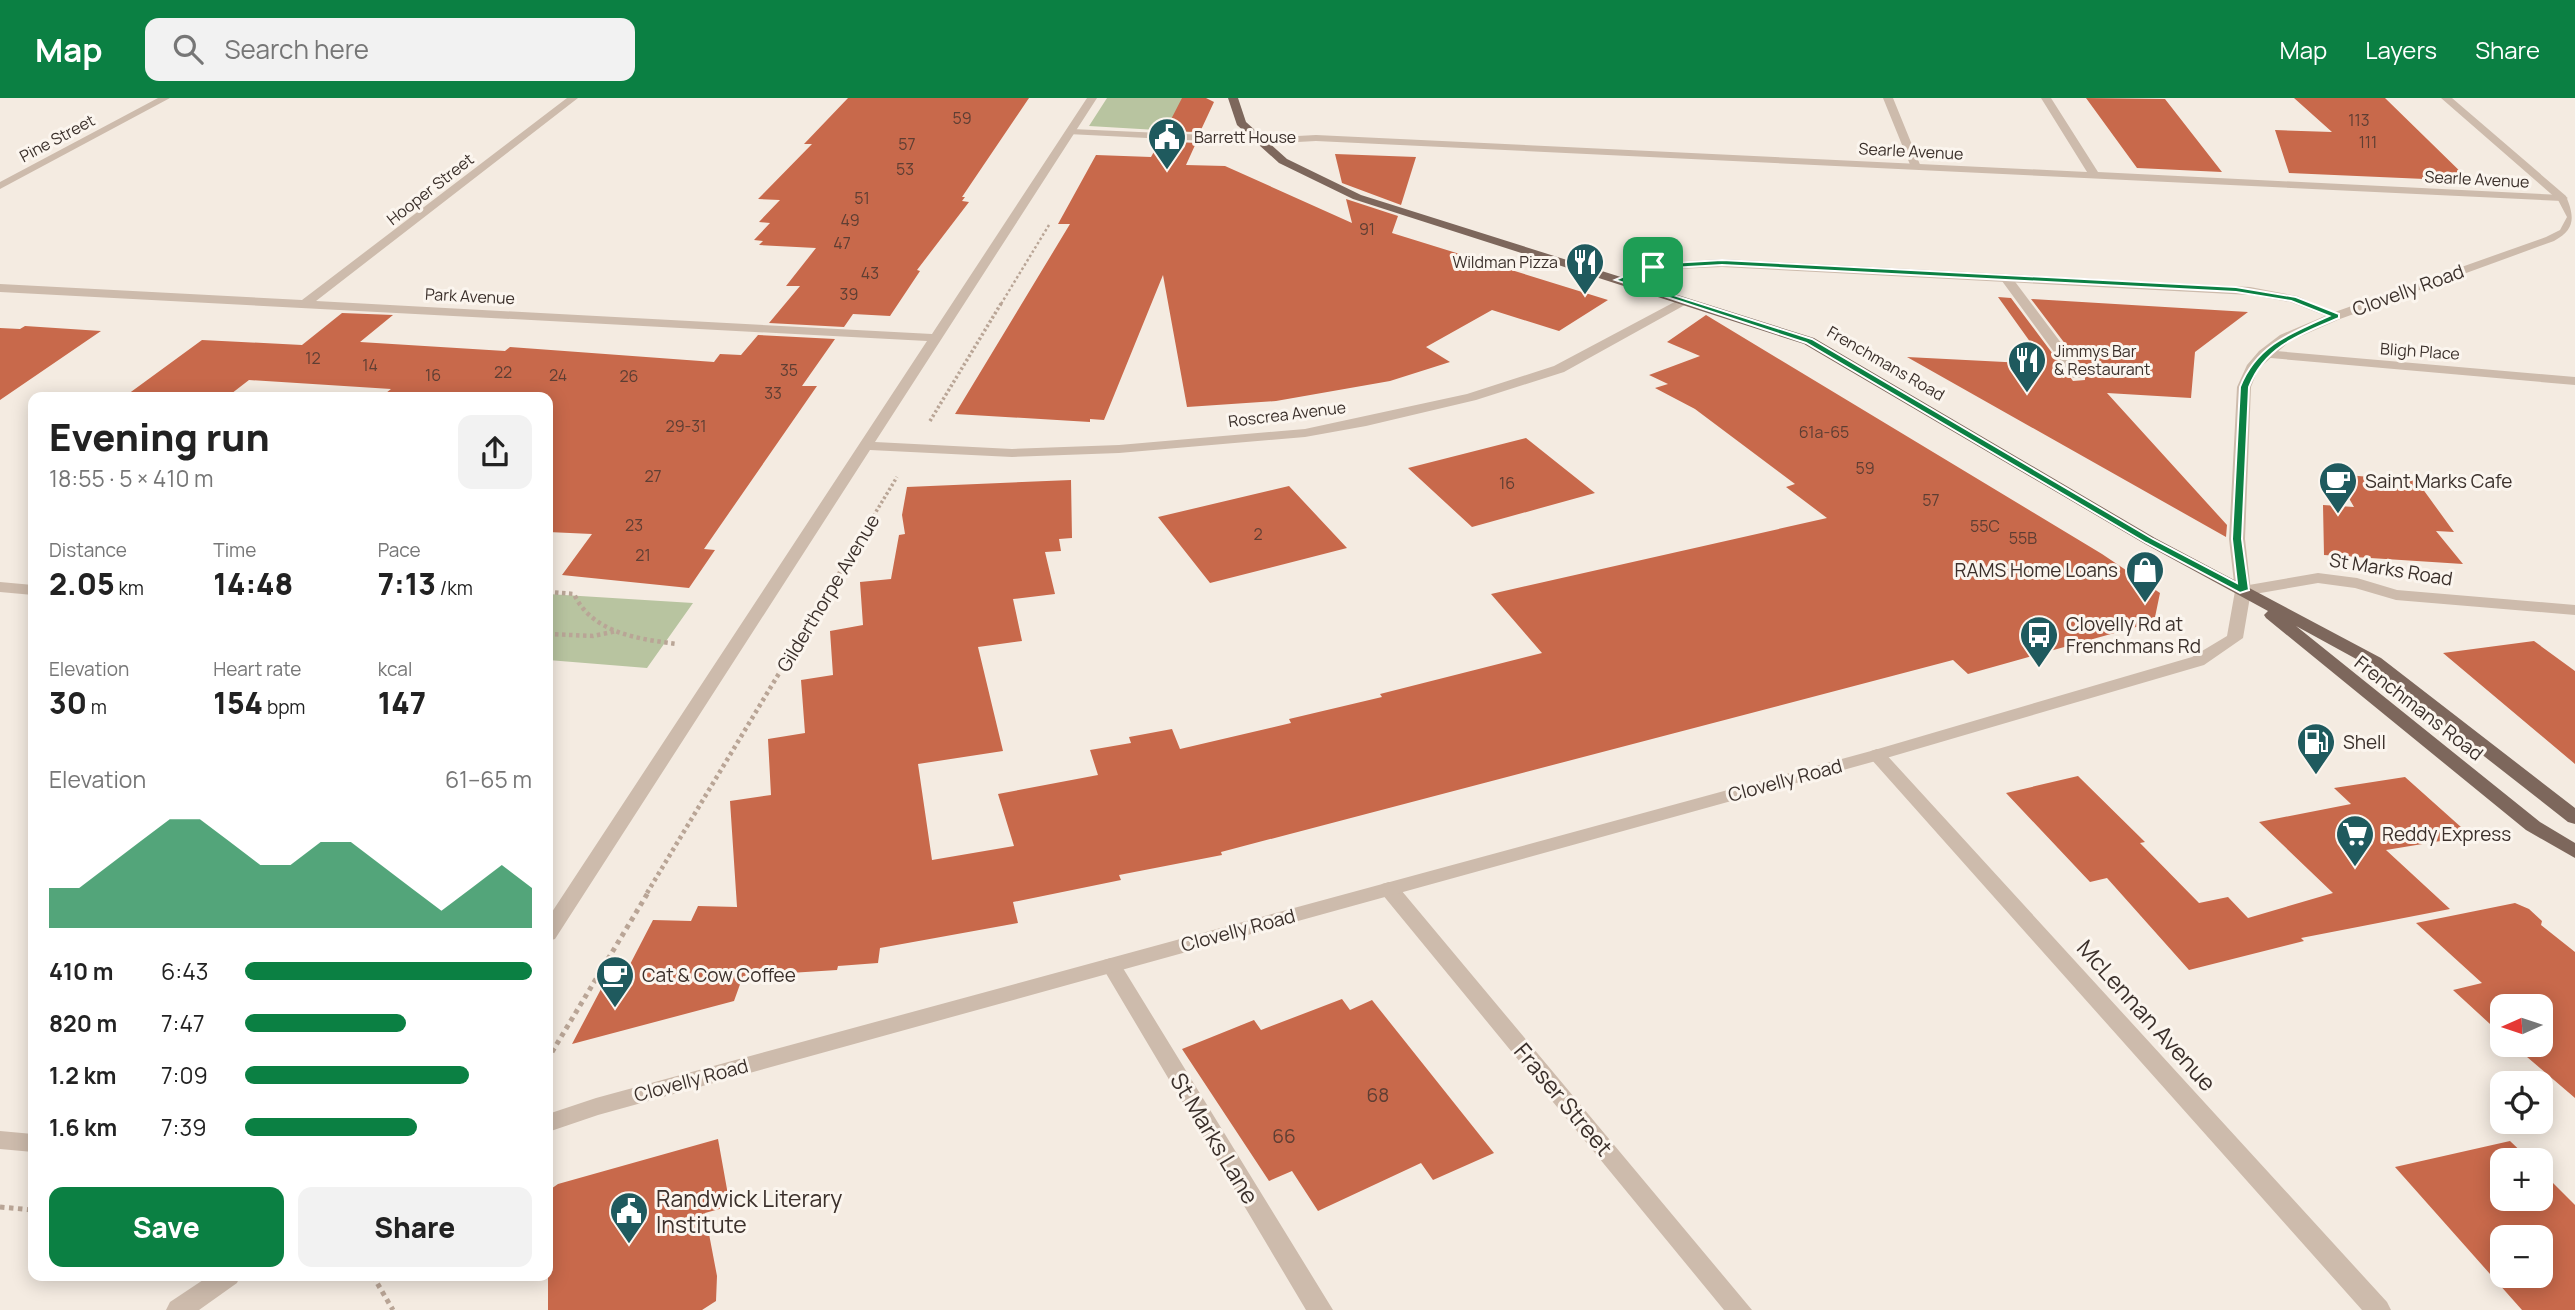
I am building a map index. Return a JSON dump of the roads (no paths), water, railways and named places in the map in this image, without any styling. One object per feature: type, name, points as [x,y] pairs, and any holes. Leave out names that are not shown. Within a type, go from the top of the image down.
[{"type":"main road","name":"Frenchmans Road","points":[[1233,98],[1241,123],[1283,161],[1357,197],[1809,341],[2150,541],[2375,662],[2575,818]]},
{"type":"main road","name":"Frenchmans Road","points":[[2243,590],[2339,672],[2389,707],[2533,826],[2575,852]]},
{"type":"street","name":"Pine Street","points":[[0,187],[165,98]]},
{"type":"street","name":"Hooper Street","points":[[305,304],[573,98]]},
{"type":"street","points":[[553,926],[1092,98]]},
{"type":"street","points":[[1888,98],[1916,167]]},
{"type":"street","points":[[2046,98],[2095,176]]},
{"type":"street","points":[[2446,98],[2562,198]]},
{"type":"street","points":[[1072,132],[1206,138]]},
{"type":"street","name":"Searle Avenue","points":[[1258,141],[1316,138],[2562,198]]},
{"type":"street","points":[[0,176],[17,177]]},
{"type":"street","name":"Clovelly Road","points":[[553,1121],[596,1107],[1877,755],[2198,662],[2235,638],[2243,590],[2237,539],[2244,387],[2252,368],[2284,338],[2336,316],[2564,232],[2573,218],[2562,198]]},
{"type":"street","points":[[1619,280],[1653,267],[1695,262],[2250,291],[2293,299],[2336,316]]},
{"type":"street","points":[[2006,278],[2078,375]]},
{"type":"street","name":"Park Avenue","points":[[0,288],[938,338]]},
{"type":"street","name":"Roscrea Avenue","points":[[868,446],[1012,453],[1119,449],[1305,433],[1366,422],[1471,397],[1559,369],[1686,302]]},
{"type":"street","name":"Bligh Place","points":[[2264,354],[2575,381]]},
{"type":"street","name":"St Marks Road","points":[[2243,590],[2318,578],[2357,583],[2396,595],[2575,610]]},
{"type":"street","points":[[0,587],[28,590]]},
{"type":"street","name":"McLennan Avenue","points":[[1877,755],[2378,1310]]},
{"type":"street","name":"Fraser Street","points":[[1389,889],[1739,1310]]},
{"type":"street","name":"St Marks Lane","points":[[1111,965],[1320,1310]]},
{"type":"street","points":[[0,1139],[28,1142]]},
{"type":"street","points":[[179,1310],[221,1281]]},
{"type":"place","name":"Barrett House","points":[[1167,171]]},
{"type":"place","name":"Wildman Pizza","points":[[1585,296]]},
{"type":"place","name":"Jimmys Bar & Restaurant","points":[[2027,394]]},
{"type":"place","name":"Saint Marks Cafe","points":[[2338,515]]},
{"type":"place","name":"RAMS Home Loans","points":[[2145,604]]},
{"type":"place","name":"Clovelly Rd at Frenchmans Rd","points":[[2039,669]]},
{"type":"place","name":"Shell","points":[[2316,776]]},
{"type":"place","name":"Reddy Express","points":[[2355,868]]},
{"type":"place","name":"Cat & Cow Coffee","points":[[615,1009]]},
{"type":"place","name":"Randwick Literary Institute","points":[[629,1245]]}]
